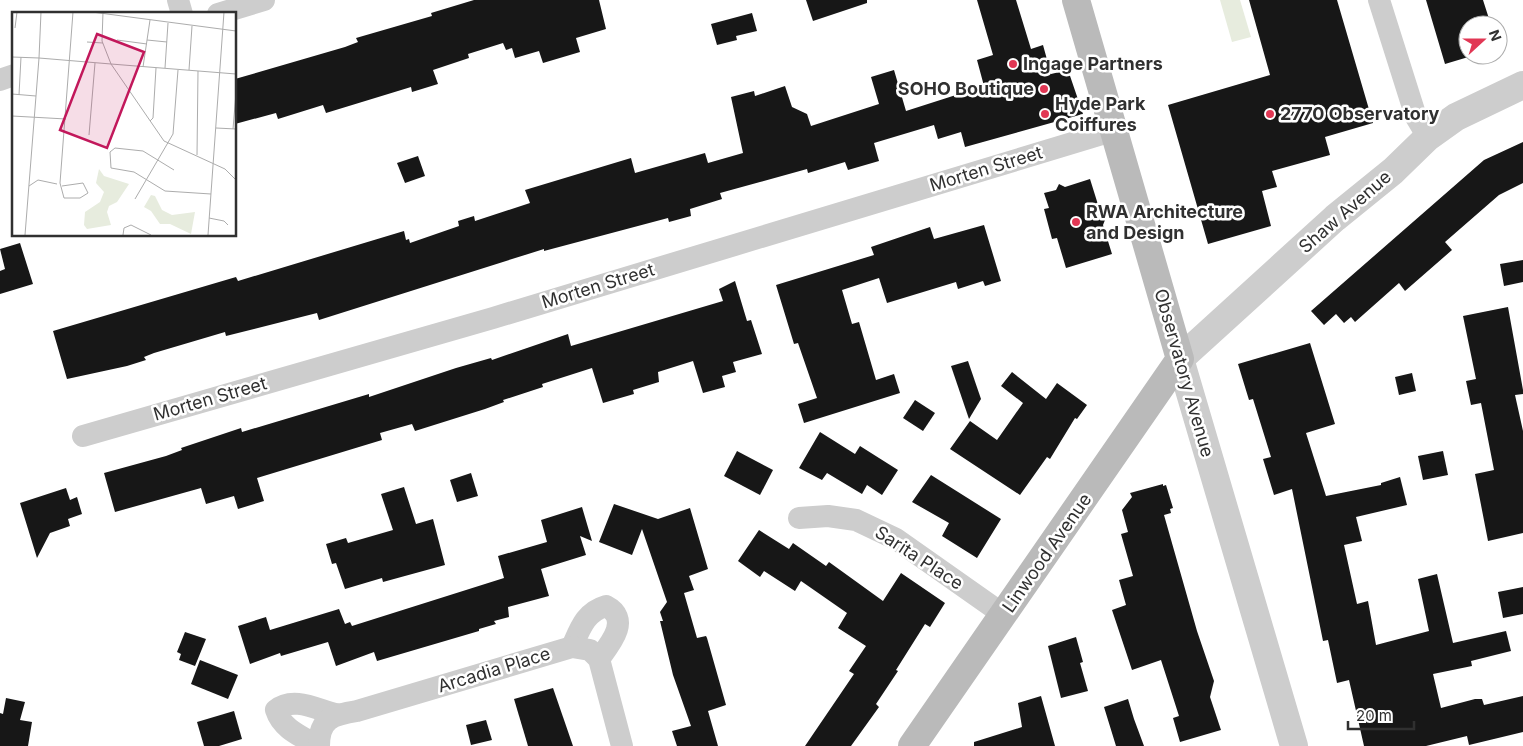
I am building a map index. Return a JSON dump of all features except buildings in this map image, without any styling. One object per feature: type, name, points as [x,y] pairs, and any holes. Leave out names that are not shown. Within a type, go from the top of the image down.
[{"type":"main road","name":"Observatory Avenue","points":[[1076,0],[1112,131],[1180,359]]},
{"type":"main road","name":"Linwood Avenue","points":[[912,746],[1180,359]]},
{"type":"street","points":[[225,12],[264,0]]},
{"type":"street","points":[[1379,0],[1416,116],[1428,137]]},
{"type":"street","points":[[0,80],[12,76]]},
{"type":"street","name":"Shaw Avenue","points":[[1180,359],[1335,218],[1393,171],[1428,137],[1456,117],[1523,85]]},
{"type":"street","name":"Morten Street","points":[[83,436],[483,321],[1112,131]]},
{"type":"street","name":"Observatory Avenue","points":[[1180,359],[1294,746]]},
{"type":"street","name":"Sarita Place","points":[[799,518],[828,516],[856,520],[896,538],[1004,615]]},
{"type":"street","points":[[572,647],[584,621],[596,609],[606,606],[615,611],[619,618],[618,628],[611,643],[599,659],[622,746]]},
{"type":"street","name":"Arcadia Place","points":[[335,714],[357,711],[572,647],[590,650],[599,659]]},
{"type":"street","points":[[284,703],[295,703],[335,714],[326,721],[322,728],[318,746],[291,731],[279,720],[276,710],[284,703]]},
{"type":"shaded area","points":[[1220,0],[1240,0],[1251,37],[1232,42]]},
{"type":"place","name":"Ingage Partners","points":[[1013,64]]},
{"type":"place","name":"SOHO Boutique","points":[[1044,89]]},
{"type":"place","name":"Hyde Park Coiffures","points":[[1045,114]]},
{"type":"place","name":"2770 Observatory","points":[[1270,114]]},
{"type":"place","name":"RWA Architecture and Design","points":[[1076,222]]}]
